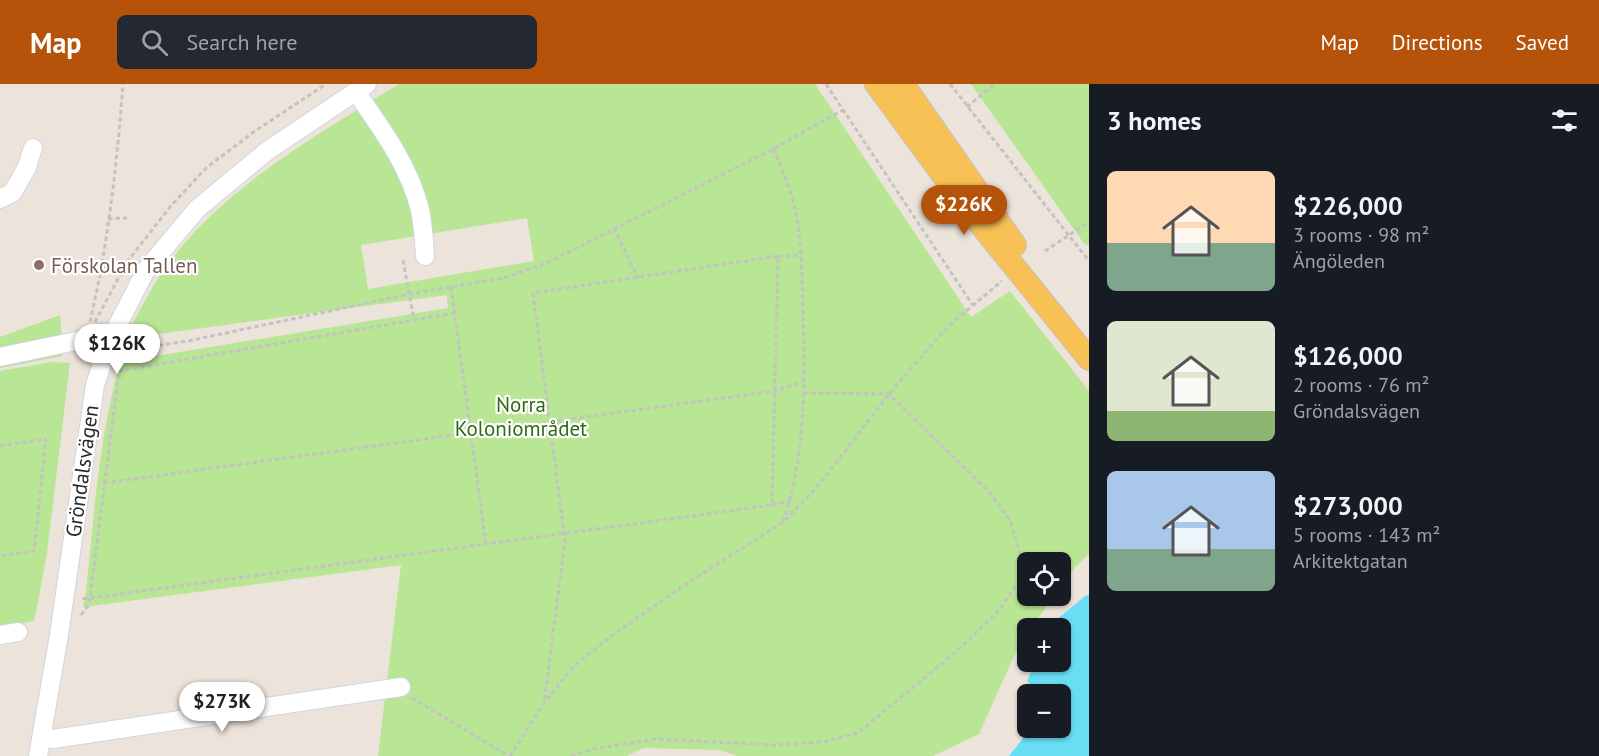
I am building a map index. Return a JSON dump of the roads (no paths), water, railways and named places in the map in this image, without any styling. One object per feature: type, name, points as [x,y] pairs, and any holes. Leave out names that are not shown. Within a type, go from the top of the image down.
[{"type":"main road","points":[[876,84],[967,208],[1089,358]]},
{"type":"main road","points":[[903,84],[1089,353]]},
{"type":"street","points":[[362,88],[408,177],[420,210],[425,256]]},
{"type":"street","name":"Gröndalsvägen","points":[[38,756],[95,385],[110,340],[146,270],[197,209],[267,151],[362,88]]},
{"type":"street","points":[[0,199],[13,192],[27,167],[33,148]]},
{"type":"street","points":[[0,357],[86,339],[110,340]]},
{"type":"street","points":[[0,635],[18,632]]},
{"type":"street","points":[[42,737],[53,739],[401,687]]},
{"type":"water","points":[[1089,595],[1089,756],[1009,756],[1023,738],[1071,738],[1071,684],[1030,684],[1027,681],[1031,672],[1071,672],[1071,618],[1059,618]]},
{"type":"place","name":"Förskolan Tallen","points":[[39,265]]},
{"type":"park label","name":"Norra Koloniområdet","points":[[521,416]]}]
